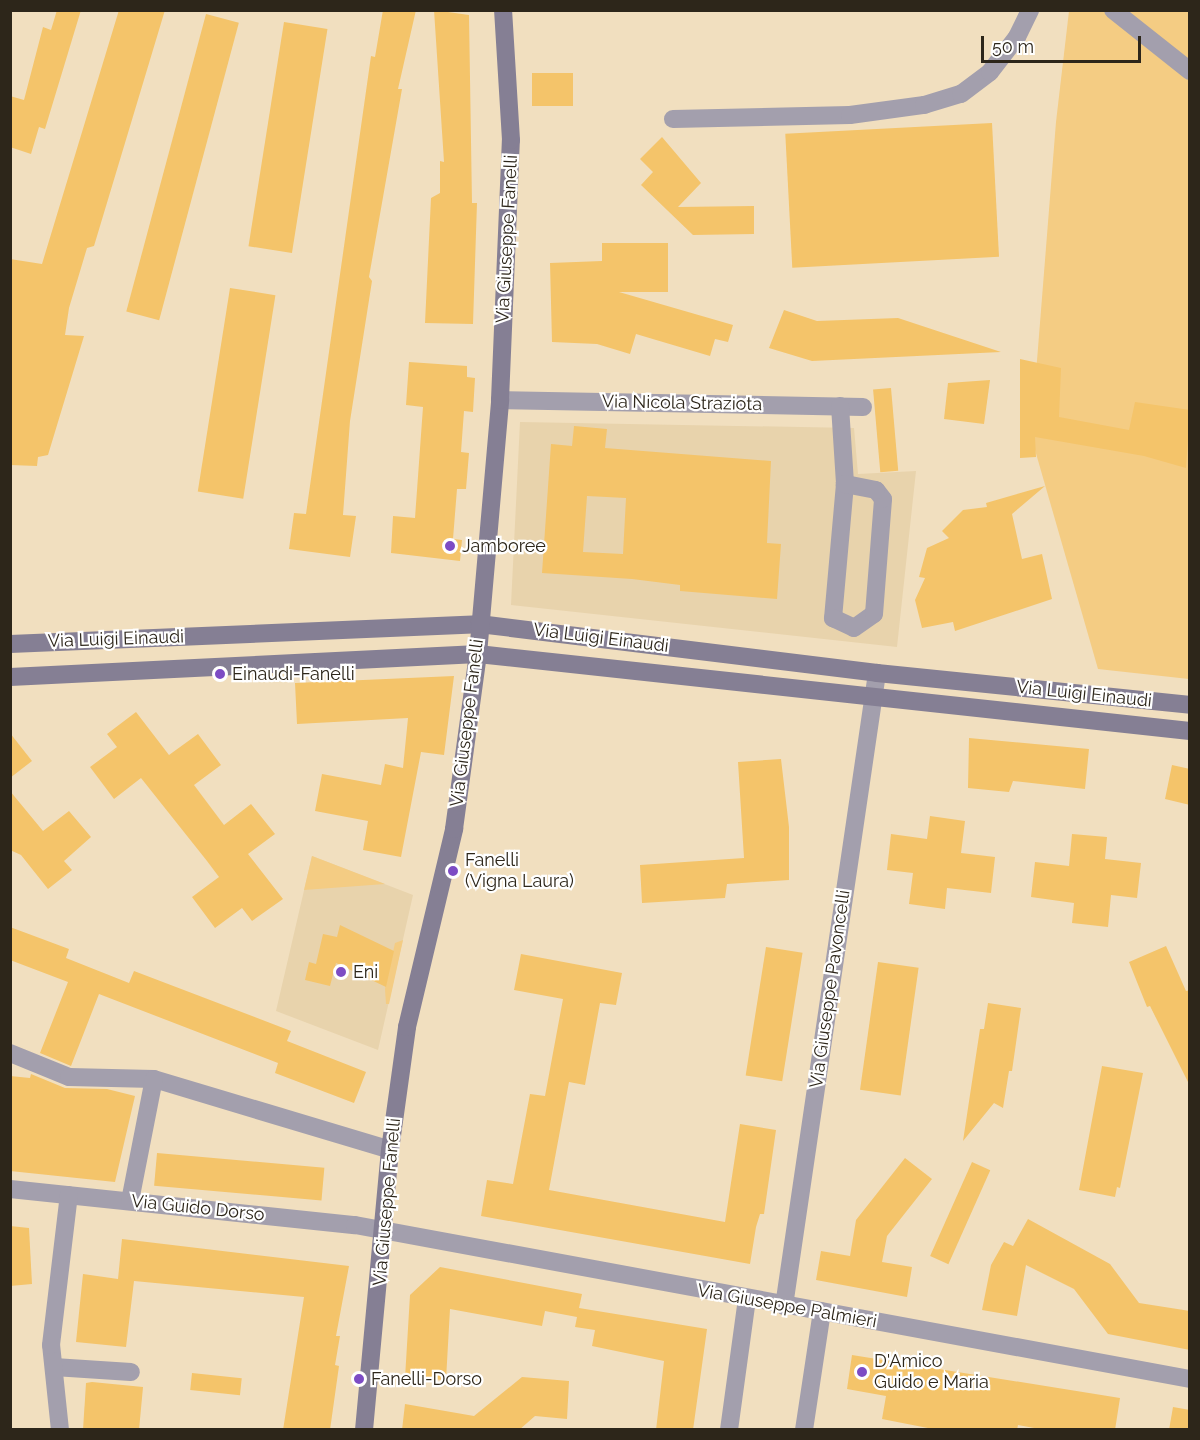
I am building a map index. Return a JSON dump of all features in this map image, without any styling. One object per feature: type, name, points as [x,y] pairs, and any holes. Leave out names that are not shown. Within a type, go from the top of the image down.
[{"type":"main road","name":"Via Giuseppe Fanelli","points":[[364,1430],[385,1234],[390,1150],[407,1027],[454,830],[478,654],[500,400],[511,140],[503,10]]},
{"type":"main road","name":"Via Luigi Einaudi","points":[[10,644],[479,624],[877,673],[1190,705]]},
{"type":"main road","name":"Via Luigi Einaudi","points":[[10,677],[478,654],[1190,730]]},
{"type":"street","points":[[674,119],[850,115],[924,105],[961,94],[990,72],[1017,37],[1030,10]]},
{"type":"street","points":[[1113,10],[1190,71]]},
{"type":"street","name":"Via Nicola Straziota","points":[[500,400],[863,406]]},
{"type":"street","points":[[840,406],[844,484],[833,618],[854,628],[874,614],[883,499],[876,490],[844,484]]},
{"type":"street","name":"Via Giuseppe Pavoncelli","points":[[784,1306],[877,673]]},
{"type":"street","points":[[10,1053],[69,1077],[154,1079],[390,1150]]},
{"type":"street","points":[[130,1201],[154,1079]]},
{"type":"street","name":"Via Guido Dorso","points":[[10,1189],[354,1225],[385,1234]]},
{"type":"street","points":[[60,1430],[51,1345],[69,1195]]},
{"type":"street","name":"Via Giuseppe Palmieri","points":[[385,1234],[1190,1379]]},
{"type":"street","points":[[729,1430],[747,1299]]},
{"type":"street","points":[[804,1430],[822,1311]]},
{"type":"street","points":[[54,1367],[131,1372]]},
{"type":"shaded area","points":[[1069,11],[1189,11],[1189,679],[1098,669],[1031,436],[1056,122]]},
{"type":"shaded area","points":[[520,422],[854,428],[858,474],[916,471],[897,647],[511,605]]},
{"type":"shaded area","name":"Eni","points":[[312,856],[413,895],[378,1050],[276,1011]]},
{"type":"shaded area","points":[[312,856],[385,884],[304,890]]},
{"type":"shaded area","points":[[403,940],[389,1004],[386,1004],[385,989],[395,943]]},
{"type":"building","points":[[57,10],[81,10],[45,129],[39,127],[31,154],[10,147],[10,96],[24,100],[43,27],[51,30]]},
{"type":"building","points":[[119,10],[165,10],[94,246],[87,248],[69,308],[65,335],[84,336],[48,455],[38,457],[37,466],[10,465],[10,259],[42,264]]},
{"type":"building","points":[[383,10],[416,10],[398,89],[402,89],[369,277],[372,281],[350,421],[343,515],[356,516],[350,557],[289,549],[294,513],[306,514],[371,56],[375,57]]},
{"type":"building","points":[[434,10],[469,15],[472,203],[477,203],[473,324],[425,323],[431,198],[440,193],[440,161],[444,162]]},
{"type":"building","points":[[206,14],[239,23],[159,320],[126,312]]},
{"type":"building","points":[[284,22],[327,29],[292,253],[248,246]]},
{"type":"building","points":[[532,73],[573,73],[573,106],[532,106]]},
{"type":"building","points":[[992,123],[999,257],[792,268],[785,134]]},
{"type":"building","points":[[662,137],[701,183],[678,207],[754,206],[754,234],[693,235],[641,185],[653,172],[640,159]]},
{"type":"building","points":[[602,243],[668,243],[668,292],[619,292],[733,325],[728,342],[715,339],[710,356],[636,334],[630,354],[597,344],[552,342],[550,263],[602,261]]},
{"type":"building","points":[[230,288],[275,295],[243,499],[198,491]]},
{"type":"building","points":[[784,310],[817,321],[898,318],[1001,352],[812,361],[769,348]]},
{"type":"building","points":[[1020,359],[1061,368],[1059,417],[1129,430],[1135,402],[1190,410],[1186,468],[1144,456],[1035,437],[1036,457],[1020,458]]},
{"type":"building","points":[[409,362],[467,366],[467,377],[475,378],[473,412],[464,411],[461,452],[469,453],[466,489],[457,489],[453,539],[462,540],[460,561],[391,553],[393,516],[415,518],[423,407],[406,405]]},
{"type":"building","points":[[990,380],[984,424],[944,419],[948,383]]},
{"type":"building","points":[[891,388],[898,471],[880,472],[873,390]]},
{"type":"building","points":[[574,426],[607,429],[605,448],[771,461],[767,543],[781,544],[777,599],[680,591],[680,585],[632,579],[542,573],[551,444],[572,446]],"holes":[[[587,496],[626,498],[623,554],[583,552]]]},
{"type":"building","points":[[1045,486],[1012,514],[1022,559],[1042,554],[1052,599],[955,631],[953,622],[922,628],[915,600],[925,578],[919,577],[927,548],[949,538],[942,531],[963,510],[987,507],[986,503]]},
{"type":"building","points":[[454,676],[444,755],[421,752],[401,857],[363,850],[368,821],[315,811],[322,774],[381,785],[385,764],[403,768],[408,718],[297,724],[295,683]]},
{"type":"building","points":[[136,712],[169,755],[198,734],[221,765],[194,785],[224,825],[251,804],[275,834],[248,854],[283,899],[252,921],[242,908],[215,928],[192,897],[219,877],[207,861],[141,778],[114,799],[90,767],[117,747],[107,734]]},
{"type":"building","points":[[10,733],[32,761],[10,778]]},
{"type":"building","points":[[969,738],[1089,749],[1085,789],[1013,781],[1009,792],[968,788]]},
{"type":"building","points":[[781,759],[789,827],[789,880],[727,884],[725,898],[642,903],[640,865],[744,858],[738,762]]},
{"type":"building","points":[[1172,765],[1190,769],[1190,805],[1165,799]]},
{"type":"building","points":[[10,791],[43,831],[69,811],[91,837],[64,861],[72,870],[48,889],[21,855],[10,850]]},
{"type":"building","points":[[930,816],[965,821],[961,853],[995,857],[991,893],[947,888],[945,909],[909,904],[913,873],[887,870],[891,834],[927,839]]},
{"type":"building","points":[[1072,834],[1107,837],[1105,859],[1141,863],[1137,898],[1111,895],[1108,927],[1072,923],[1074,903],[1031,897],[1035,862],[1069,866]]},
{"type":"building","points":[[340,925],[394,951],[386,987],[336,963],[330,986],[305,980],[309,962],[316,964],[323,934],[337,937]]},
{"type":"building","points":[[10,927],[69,949],[66,958],[129,983],[134,971],[291,1031],[287,1041],[366,1072],[354,1103],[275,1073],[278,1063],[99,994],[71,1066],[40,1053],[68,982],[10,960]]},
{"type":"building","points":[[1166,946],[1186,991],[1190,990],[1190,1086],[1150,1006],[1147,1007],[1129,962]]},
{"type":"building","points":[[766,947],[803,953],[782,1081],[746,1075]]},
{"type":"building","points":[[521,954],[622,973],[616,1005],[600,1003],[585,1085],[569,1082],[549,1190],[725,1222],[740,1124],[776,1130],[764,1214],[760,1214],[756,1227],[750,1264],[481,1216],[487,1180],[513,1184],[530,1094],[545,1096],[563,999],[514,990]]},
{"type":"building","points":[[878,962],[919,968],[901,1095],[860,1090]]},
{"type":"building","points":[[988,1003],[1021,1008],[1012,1071],[1009,1071],[1003,1108],[994,1103],[963,1141],[980,1029],[984,1029]]},
{"type":"building","points":[[1102,1066],[1143,1073],[1120,1188],[1117,1187],[1115,1197],[1079,1190]]},
{"type":"building","points":[[31,1074],[65,1088],[107,1089],[135,1096],[115,1182],[10,1171],[10,1076],[30,1078]]},
{"type":"building","points":[[157,1153],[324,1168],[321,1201],[154,1186]]},
{"type":"building","points":[[905,1158],[932,1179],[887,1236],[882,1262],[912,1267],[907,1297],[816,1280],[821,1251],[850,1256],[856,1220]]},
{"type":"building","points":[[972,1162],[990,1170],[948,1264],[930,1256]]},
{"type":"building","points":[[1028,1219],[1110,1264],[1139,1303],[1190,1311],[1190,1350],[1108,1334],[1074,1289],[1026,1265],[1017,1316],[982,1310],[991,1265],[1004,1242],[1013,1246]]},
{"type":"building","points":[[10,1226],[29,1228],[32,1284],[10,1286]]},
{"type":"building","points":[[122,1239],[349,1266],[336,1336],[340,1336],[335,1365],[339,1366],[330,1430],[283,1430],[304,1297],[134,1281],[126,1347],[76,1342],[83,1274],[118,1279]]},
{"type":"building","points":[[440,1267],[582,1294],[579,1308],[707,1329],[693,1430],[656,1430],[664,1361],[592,1346],[595,1330],[575,1327],[577,1317],[545,1311],[542,1326],[450,1309],[446,1380],[405,1378],[410,1295]]},
{"type":"building","points":[[852,1355],[1120,1398],[1115,1430],[1045,1430],[1018,1425],[1017,1430],[938,1430],[882,1419],[886,1396],[847,1389]]},
{"type":"building","points":[[192,1373],[242,1378],[240,1395],[190,1390]]},
{"type":"building","points":[[522,1377],[569,1381],[567,1419],[535,1416],[519,1430],[402,1430],[405,1404],[474,1416]]},
{"type":"building","points":[[86,1383],[143,1387],[139,1430],[83,1430]]},
{"type":"building","points":[[1173,1407],[1190,1410],[1190,1430],[1169,1430]]},
{"type":"place","name":"Jamboree","points":[[450,546]]},
{"type":"place","name":"Einaudi-Fanelli","points":[[220,674]]},
{"type":"place","name":"Fanelli (Vigna Laura)","points":[[453,871]]},
{"type":"place","name":"Eni","points":[[341,972]]},
{"type":"place","name":"D'Amico Guido e Maria","points":[[862,1372]]},
{"type":"place","name":"Fanelli-Dorso","points":[[359,1379]]}]
